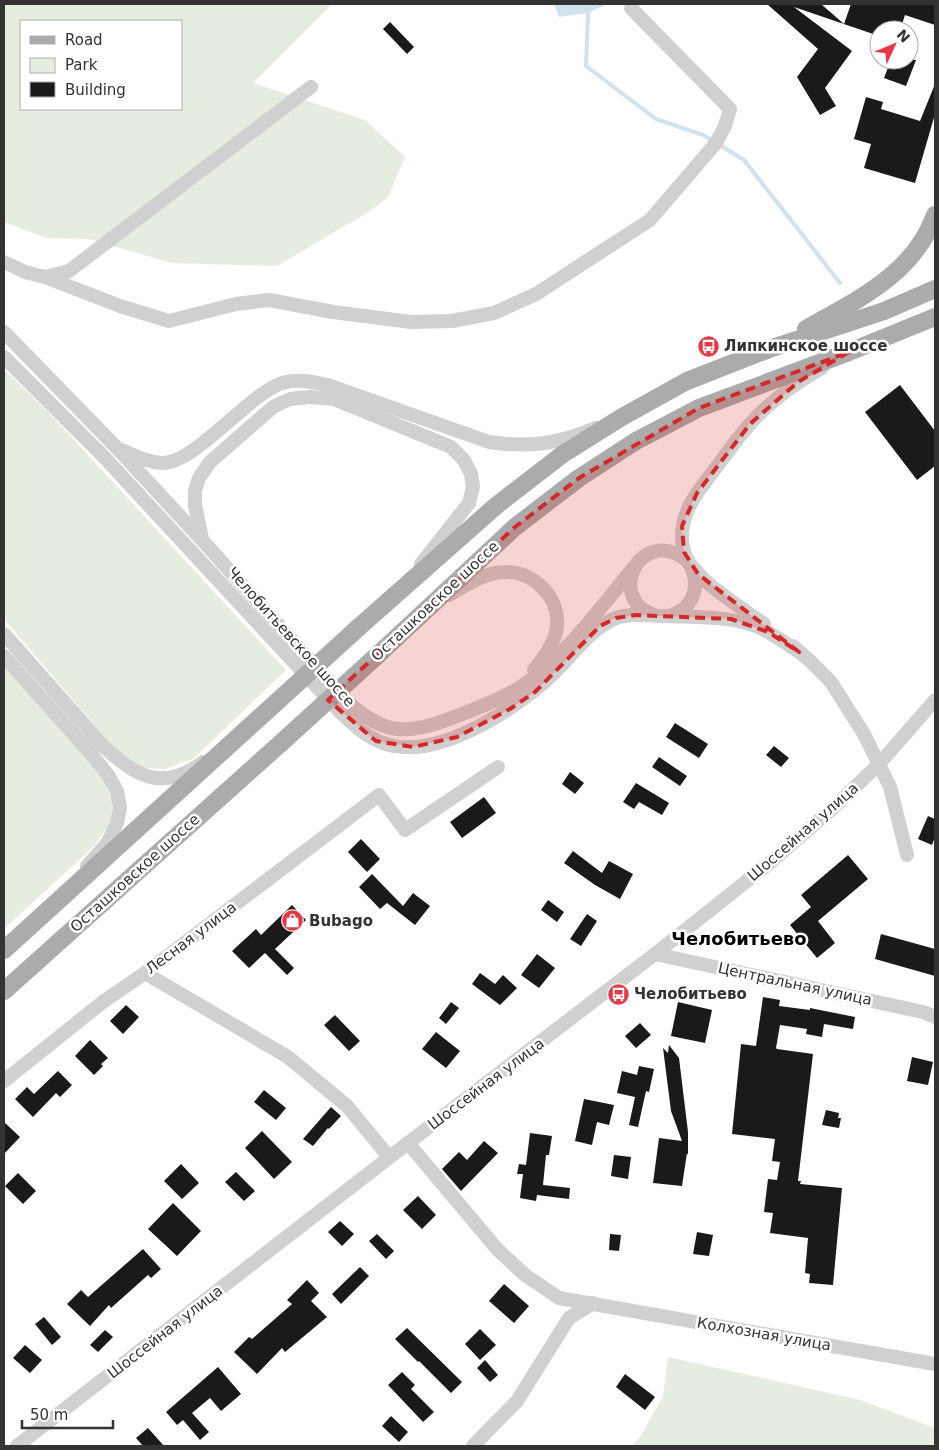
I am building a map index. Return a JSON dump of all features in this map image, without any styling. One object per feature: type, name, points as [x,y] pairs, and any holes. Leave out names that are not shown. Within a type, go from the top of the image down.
[{"type":"main road","points":[[769,349],[874,290],[914,252],[930,229],[935,215]]},
{"type":"main road","name":"Осташковское шоссе","points":[[4,950],[394,595],[497,505],[563,454],[622,416],[687,381],[769,349],[884,311],[935,289]]},
{"type":"main road","name":"Осташковское шоссе","points":[[4,991],[281,743],[514,527],[579,478],[636,441],[699,408],[849,352],[935,317]]},
{"type":"street","points":[[4,262],[25,272],[45,277],[120,306],[168,321],[236,304],[269,300],[333,312],[411,322],[452,322],[494,312],[536,294],[650,220],[716,143],[725,126],[730,109],[631,8]]},
{"type":"street","points":[[45,277],[69,271],[311,87]]},
{"type":"street","name":"Челобитьевское шоссе","points":[[4,332],[116,447],[346,700],[374,722],[392,729],[406,730],[445,721],[490,703],[519,687],[554,660],[639,561],[645,556],[660,551],[677,554],[689,563],[709,584],[799,652],[822,672],[839,694],[857,721],[890,787],[907,855]]},
{"type":"street","points":[[689,563],[684,552],[682,526],[687,511],[697,493],[750,424],[773,401],[798,382],[849,352]]},
{"type":"street","name":"Челобитьевское шоссе","points":[[4,356],[104,458],[340,712],[360,731],[376,741],[395,746],[413,747],[457,736],[485,724],[534,692],[600,626],[616,618],[636,615],[718,618],[743,622],[768,632],[799,652]]},
{"type":"street","points":[[116,447],[146,461],[164,463],[181,459],[264,392],[284,383],[305,381],[328,384],[489,442],[513,446],[536,445],[560,440],[593,429],[622,416]]},
{"type":"street","points":[[202,540],[195,505],[195,491],[199,478],[210,462],[273,407],[290,399],[310,397],[334,399],[451,447],[464,460],[471,474],[472,487],[469,503],[425,560],[394,595]]},
{"type":"street","name":"Челобитьевское шоссе","points":[[639,561],[630,576],[631,592],[634,600],[640,608],[648,613],[662,616],[683,610],[692,598],[696,580],[689,563]]},
{"type":"street","points":[[412,622],[445,598],[467,585],[492,574],[507,572],[524,576],[539,584],[552,598],[557,614],[558,628],[542,661],[530,675],[507,693],[490,703]]},
{"type":"street","points":[[4,634],[104,746],[120,761],[149,778],[165,778],[181,774],[196,766],[259,718]]},
{"type":"street","points":[[4,656],[108,775],[117,791],[120,808],[117,823],[108,842],[54,905]]},
{"type":"street","name":"Шоссейная улица","points":[[17,1446],[389,1157],[655,954],[790,846],[879,764],[935,700]]},
{"type":"street","name":"Лесная улица","points":[[4,1081],[104,1001],[145,973],[379,795],[405,830],[498,767]]},
{"type":"street","name":"Центральная улица","points":[[655,954],[929,1014]]},
{"type":"street","points":[[145,973],[288,1057],[347,1106],[389,1157]]},
{"type":"street","points":[[929,1014],[935,1005]]},
{"type":"street","name":"Колхозная улица","points":[[408,1143],[497,1249],[525,1275],[559,1298],[935,1364]]},
{"type":"street","points":[[559,1298],[569,1318]]},
{"type":"street","points":[[473,1446],[517,1401],[569,1318],[593,1303]]},
{"type":"highlighted area","points":[[849,352],[798,382],[750,424],[697,493],[682,526],[684,552],[698,574],[799,652],[768,632],[731,619],[636,615],[616,618],[600,626],[535,692],[510,709],[457,737],[413,747],[376,741],[328,700],[515,527],[579,478],[699,408]]},
{"type":"green space","points":[[4,4],[332,4],[253,83],[365,120],[405,157],[388,197],[370,211],[277,266],[172,263],[88,239],[47,238],[4,222]]},
{"type":"green space","points":[[4,369],[52,416],[286,670],[193,759],[165,769],[143,768],[113,747],[4,619]]},
{"type":"green space","points":[[4,665],[87,758],[102,778],[113,801],[111,822],[94,846],[4,929]]},
{"type":"green space","points":[[668,1357],[860,1400],[935,1428],[935,1446],[632,1446],[642,1434],[663,1396]]},
{"type":"water","points":[[554,4],[607,4],[588,13],[559,17]]},
{"type":"building","points":[[767,4],[821,4],[844,24],[851,4],[935,4],[935,25],[905,15],[903,20],[869,20],[869,33],[794,7],[852,51],[825,88],[836,106],[820,115],[797,77],[818,49]]},
{"type":"building","points":[[390,22],[414,47],[407,54],[383,29]]},
{"type":"building","points":[[887,70],[912,70],[906,86],[884,78]]},
{"type":"building","points":[[935,84],[935,114],[915,183],[864,168],[871,144],[854,139],[866,97],[883,102],[881,109],[920,121]]},
{"type":"building","points":[[900,385],[935,431],[935,466],[917,480],[865,412]]},
{"type":"building","points":[[675,723],[708,744],[699,758],[666,737]]},
{"type":"building","points":[[774,746],[789,758],[781,767],[766,755]]},
{"type":"building","points":[[659,757],[687,776],[680,786],[652,767]]},
{"type":"building","points":[[570,772],[584,783],[575,794],[562,784]]},
{"type":"building","points":[[636,783],[669,803],[662,815],[639,802],[634,809],[623,802]]},
{"type":"building","points":[[484,797],[496,813],[462,838],[450,822]]},
{"type":"building","points":[[928,816],[935,819],[935,837],[932,845],[918,839]]},
{"type":"building","points":[[361,839],[380,859],[367,872],[348,852]]},
{"type":"building","points":[[573,851],[602,873],[609,861],[633,874],[620,899],[595,885],[564,863]]},
{"type":"building","points":[[848,855],[868,879],[818,921],[835,943],[817,958],[790,925],[811,907],[801,895]]},
{"type":"building","points":[[372,874],[403,906],[413,893],[430,906],[415,925],[387,903],[380,909],[359,887]]},
{"type":"building","points":[[548,900],[564,912],[557,922],[541,910]]},
{"type":"building","points":[[292,905],[306,920],[275,949],[294,968],[287,975],[265,953],[249,968],[232,951],[256,929],[261,935]]},
{"type":"building","points":[[587,914],[597,921],[581,946],[570,939]]},
{"type":"building","points":[[881,934],[935,949],[935,976],[875,959]]},
{"type":"building","points":[[537,954],[555,968],[539,988],[521,975]]},
{"type":"building","points":[[480,973],[495,984],[503,975],[517,988],[500,1005],[472,984]]},
{"type":"building","points":[[763,997],[780,1000],[779,1006],[810,1010],[810,1008],[855,1017],[853,1029],[824,1024],[822,1037],[806,1034],[807,1029],[780,1025],[776,1048],[813,1054],[798,1181],[801,1181],[800,1184],[842,1188],[833,1285],[809,1283],[810,1274],[805,1273],[808,1238],[770,1233],[773,1213],[764,1212],[768,1179],[777,1180],[780,1162],[772,1161],[775,1139],[732,1134],[741,1044],[756,1046]]},
{"type":"building","points":[[451,1002],[459,1008],[446,1024],[439,1018]]},
{"type":"building","points":[[678,1002],[712,1010],[705,1043],[671,1036]]},
{"type":"building","points":[[126,1005],[139,1017],[123,1034],[110,1021]]},
{"type":"building","points":[[335,1015],[360,1041],[349,1051],[324,1025]]},
{"type":"building","points":[[640,1023],[651,1035],[636,1048],[625,1036]]},
{"type":"building","points":[[436,1032],[460,1051],[446,1068],[422,1049]]},
{"type":"building","points":[[90,1040],[108,1058],[101,1064],[103,1066],[94,1075],[75,1056]]},
{"type":"building","points":[[669,1045],[679,1058],[688,1132],[688,1155],[687,1153],[682,1186],[653,1183],[659,1138],[682,1141],[671,1111],[663,1048],[668,1053]]},
{"type":"building","points":[[912,1057],[933,1062],[928,1085],[907,1081]]},
{"type":"building","points":[[639,1066],[654,1069],[649,1092],[646,1091],[638,1127],[629,1125],[635,1097],[617,1093],[622,1071],[637,1075]]},
{"type":"building","points":[[58,1071],[72,1085],[60,1097],[56,1093],[33,1117],[15,1099],[27,1087],[34,1094]]},
{"type":"building","points":[[264,1090],[286,1108],[276,1120],[254,1102]]},
{"type":"building","points":[[584,1099],[614,1105],[609,1125],[597,1122],[592,1145],[575,1141]]},
{"type":"building","points":[[331,1107],[341,1116],[313,1146],[303,1139]]},
{"type":"building","points":[[826,1110],[839,1113],[838,1118],[841,1118],[839,1128],[822,1125]]},
{"type":"building","points":[[4,1122],[20,1137],[4,1154]]},
{"type":"building","points":[[262,1131],[292,1162],[274,1179],[245,1148]]},
{"type":"building","points":[[530,1133],[552,1136],[549,1155],[546,1155],[543,1185],[570,1188],[569,1199],[537,1195],[536,1201],[520,1198],[523,1174],[517,1174],[519,1164],[526,1165]]},
{"type":"building","points":[[484,1141],[498,1153],[461,1191],[442,1169],[459,1152],[467,1160]]},
{"type":"building","points":[[614,1155],[631,1157],[628,1179],[611,1176]]},
{"type":"building","points":[[181,1164],[199,1183],[182,1199],[164,1181]]},
{"type":"building","points":[[236,1172],[255,1191],[244,1201],[225,1182]]},
{"type":"building","points":[[18,1173],[36,1191],[23,1204],[5,1186]]},
{"type":"building","points":[[418,1196],[436,1215],[422,1229],[403,1210]]},
{"type":"building","points":[[173,1203],[201,1231],[177,1256],[148,1229]]},
{"type":"building","points":[[340,1221],[354,1234],[342,1246],[328,1232]]},
{"type":"building","points":[[697,1232],[713,1235],[709,1256],[693,1254]]},
{"type":"building","points":[[377,1234],[394,1251],[386,1259],[369,1241]]},
{"type":"building","points":[[610,1234],[621,1235],[619,1251],[609,1250]]},
{"type":"building","points":[[143,1249],[161,1269],[151,1278],[148,1275],[111,1308],[109,1305],[90,1326],[67,1304],[81,1290],[88,1297]]},
{"type":"building","points":[[360,1267],[369,1276],[341,1304],[332,1294]]},
{"type":"building","points":[[307,1280],[319,1293],[311,1301],[327,1317],[285,1352],[282,1348],[257,1374],[234,1352],[249,1337],[252,1339],[292,1304],[287,1300]]},
{"type":"building","points":[[504,1284],[529,1306],[514,1323],[489,1301]]},
{"type":"building","points":[[44,1317],[61,1337],[52,1345],[35,1324]]},
{"type":"building","points":[[407,1328],[462,1382],[451,1393],[395,1339]]},
{"type":"building","points":[[480,1329],[496,1345],[480,1360],[465,1344]]},
{"type":"building","points":[[105,1330],[113,1337],[98,1352],[90,1345]]},
{"type":"building","points":[[25,1345],[42,1360],[30,1373],[13,1358]]},
{"type":"building","points":[[485,1360],[498,1375],[490,1382],[477,1368]]},
{"type":"building","points":[[218,1367],[241,1394],[221,1411],[210,1398],[192,1413],[209,1432],[200,1440],[183,1420],[177,1425],[166,1412]]},
{"type":"building","points":[[402,1372],[415,1385],[411,1389],[434,1412],[423,1422],[388,1385]]},
{"type":"building","points":[[625,1374],[655,1397],[645,1410],[616,1387]]},
{"type":"building","points":[[391,1416],[408,1432],[399,1442],[382,1426]]},
{"type":"building","points":[[148,1428],[164,1446],[143,1446],[136,1438]]},
{"type":"waterway","points":[[588,13],[586,66],[656,119],[703,135],[714,141]]},
{"type":"waterway","points":[[720,145],[744,160],[840,283]]},
{"type":"place","name":"Липкинское шоссе","points":[[708,346]]},
{"type":"place","name":"Bubago","points":[[293,921]]},
{"type":"place","name":"Челобитьево","points":[[618,994]]},
{"type":"district","name":"Челобитьево","points":[[739,938]]}]
